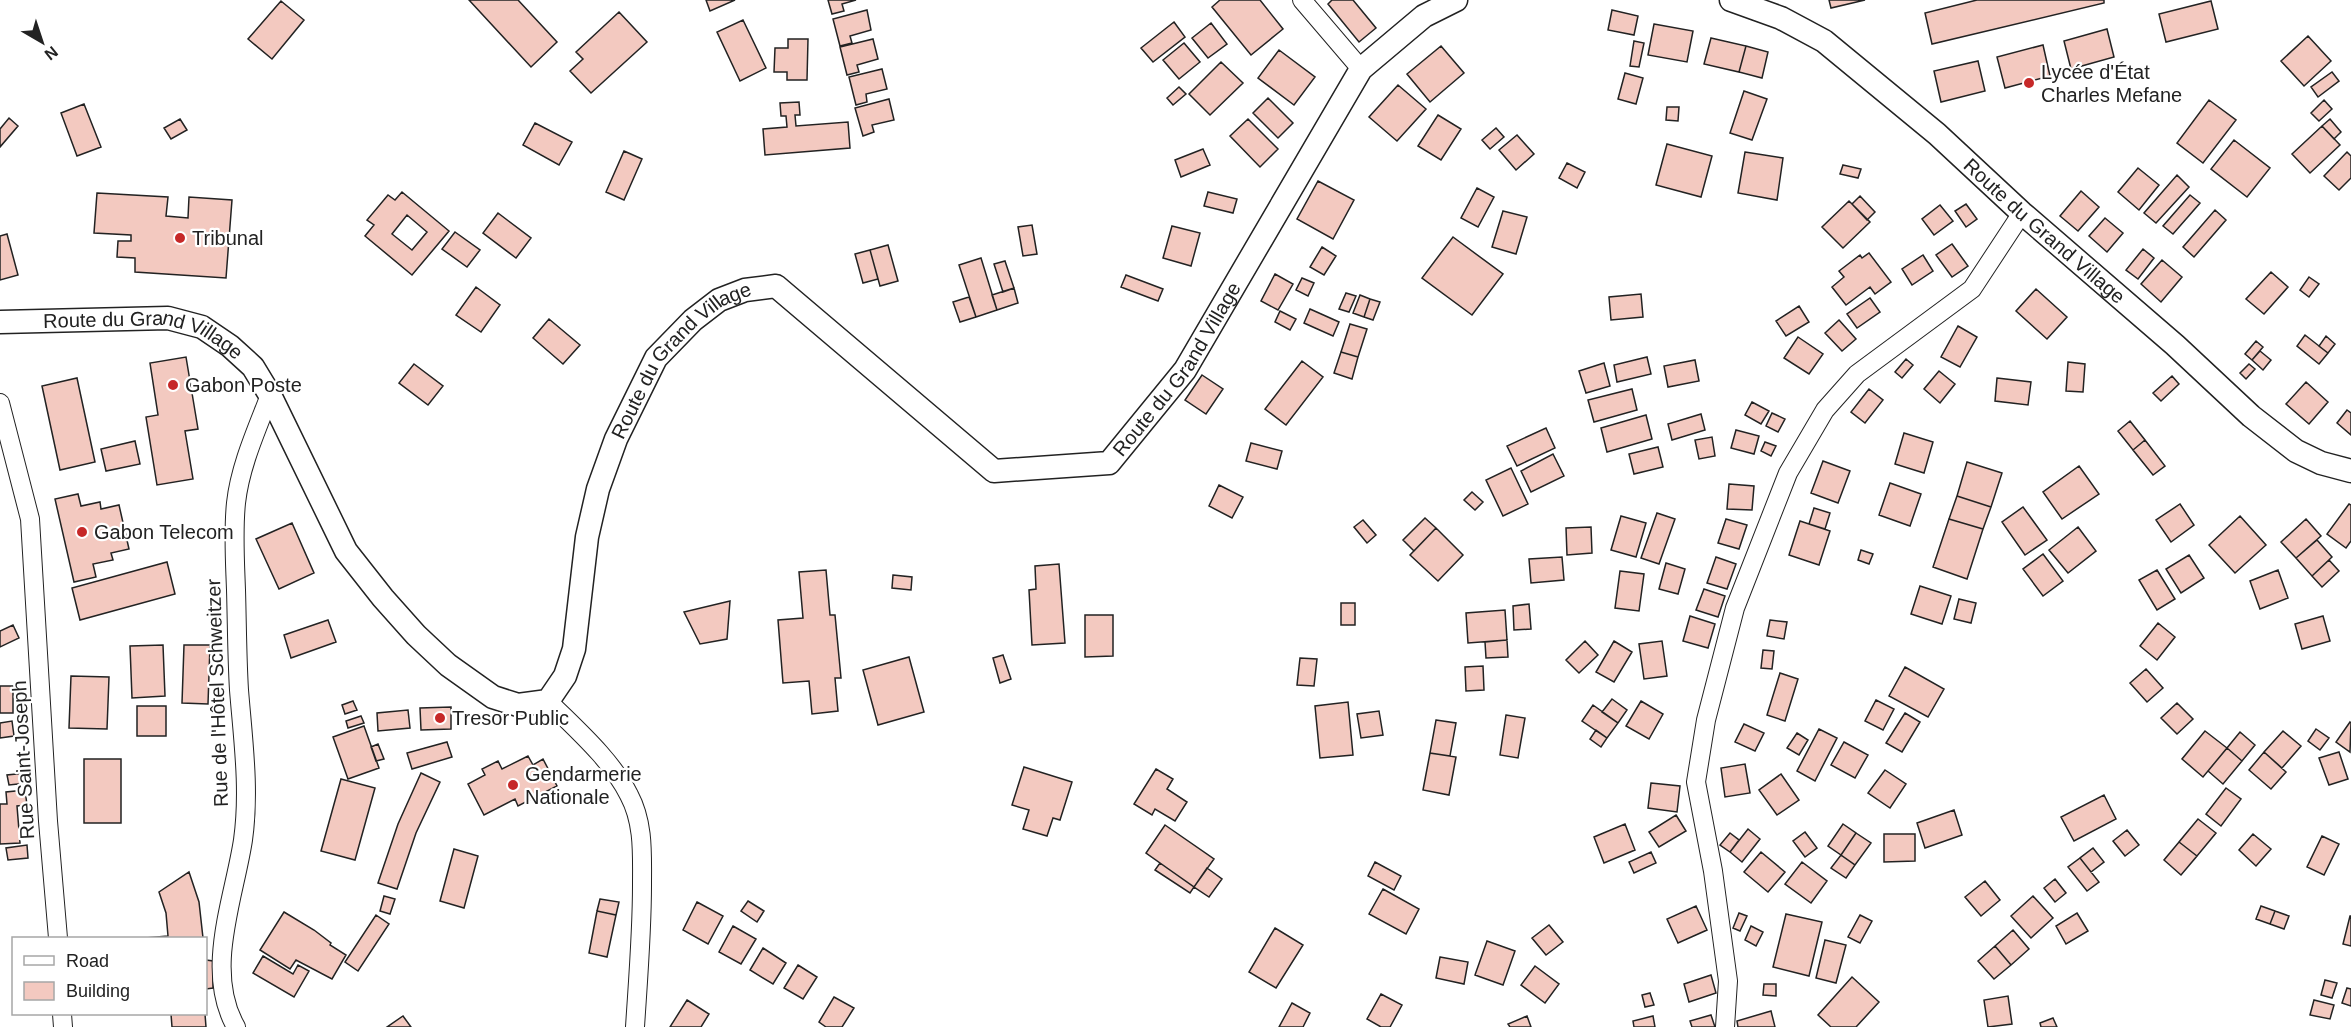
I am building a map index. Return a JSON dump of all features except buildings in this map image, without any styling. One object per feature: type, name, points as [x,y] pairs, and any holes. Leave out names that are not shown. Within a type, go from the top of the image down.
[{"type":"street","points":[[1302,0],[1362,69]]},
{"type":"street","name":"Route du Grand Village","points":[[0,322],[168,318],[202,327],[230,346],[253,367],[270,395],[346,550],[409,628],[448,665],[493,697],[518,705],[548,701],[565,676],[574,649],[587,537],[598,489],[616,439],[656,358],[693,320],[718,300],[745,290],[776,286],[994,471],[1108,463],[1185,370],[1362,69],[1424,16],[1456,0]]},
{"type":"street","name":"Route du Grand Village","points":[[1731,0],[1781,18],[1824,41],[1937,134],[2022,213],[2175,345],[2251,416],[2296,451],[2321,463],[2351,471]]},
{"type":"street","points":[[1725,1027],[1728,981],[1713,871],[1696,782],[1706,720],[1735,608],[1788,473],[1825,410],[1857,374],[1972,289],[2022,213]]},
{"type":"street","name":"Rue de l'Hôtel Schweitzer","points":[[236,1027],[231,1018],[222,986],[222,954],[243,837],[245,801],[246,753],[239,691],[234,535],[236,501],[243,471],[270,395]]},
{"type":"street","name":"Rue Saint-Joseph","points":[[0,403],[30,519],[48,821],[58,937]]},
{"type":"street","points":[[548,701],[610,766],[629,793],[638,815],[642,843],[642,921],[635,1027]]},
{"type":"place","name":"Lycée d'État Charles Mefane","points":[[2029,83]]},
{"type":"place","name":"Tribunal","points":[[180,238]]},
{"type":"place","name":"Gabon Poste","points":[[173,385]]},
{"type":"place","name":"Gabon Telecom","points":[[82,532]]},
{"type":"place","name":"Tresor Public","points":[[440,718]]},
{"type":"place","name":"Gendarmerie Nationale","points":[[513,785]]}]
